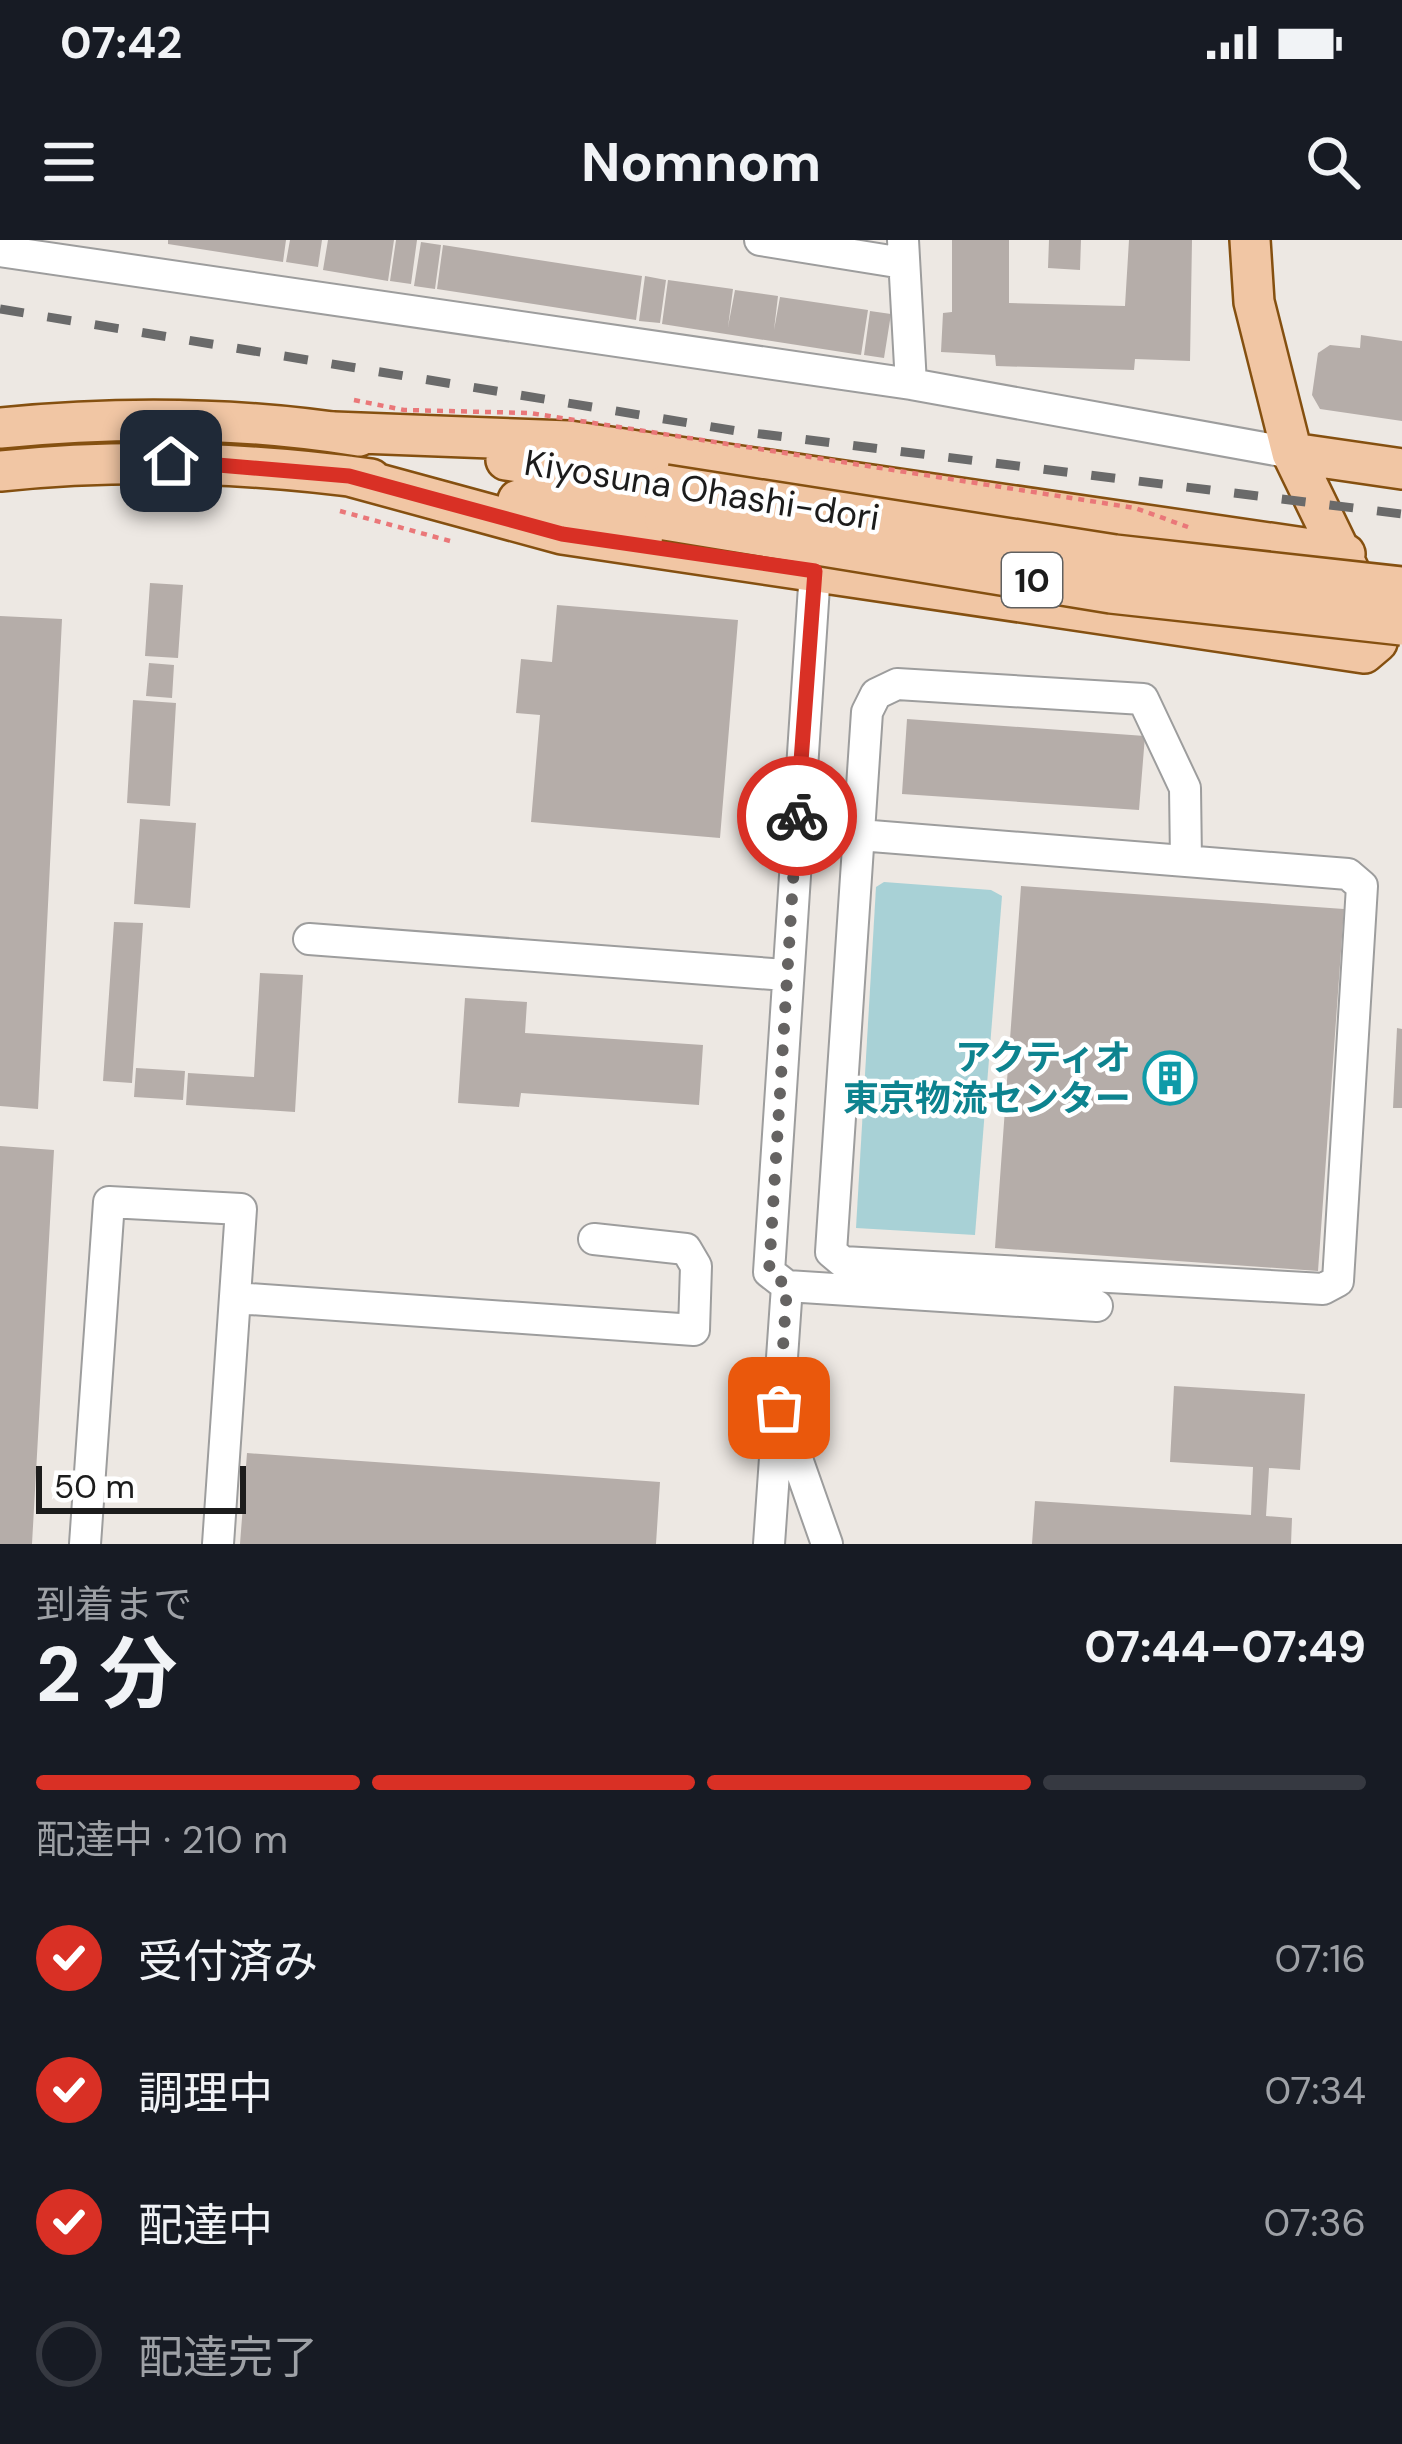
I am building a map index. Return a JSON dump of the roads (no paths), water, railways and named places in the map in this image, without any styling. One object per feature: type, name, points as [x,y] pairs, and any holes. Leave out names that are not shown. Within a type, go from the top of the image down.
[{"type":"main road","points":[[349,476],[562,534],[1364,653],[1377,642],[1375,624],[1292,453],[1254,302],[1250,240]]},
{"type":"main road","points":[[344,416],[569,441],[1345,554]]},
{"type":"main road","name":"Kiyosuna Ohashi-dori","points":[[0,428],[84,419],[344,416],[665,503],[1111,593],[1402,626]]},
{"type":"main road","points":[[1292,453],[1402,469]]},
{"type":"main road","name":"Kiyosuna Ohashi-dori","points":[[0,471],[97,461],[209,461],[665,503],[1402,586]]},
{"type":"street","points":[[764,240],[903,251],[911,385]]},
{"type":"street","points":[[0,251],[911,385],[1292,453]]},
{"type":"street","points":[[815,571],[769,1272],[787,1286],[1096,1306]]},
{"type":"street","points":[[859,835],[1348,874],[1362,886],[1338,1281],[1322,1289],[843,1262],[831,1252],[867,712],[876,694],[897,684],[1143,700],[1185,788],[1186,861]]},
{"type":"street","points":[[309,940],[786,975]]},
{"type":"street","points":[[85,1544],[109,1202],[241,1209],[218,1544]]},
{"type":"street","points":[[235,1298],[694,1330],[696,1266],[686,1249],[593,1239]]},
{"type":"street","points":[[769,1544],[787,1286]]},
{"type":"street","points":[[779,1408],[826,1544]]},
{"type":"water","points":[[884,882],[991,890],[1002,896],[975,1235],[856,1228],[876,887]]},
{"type":"railway","points":[[0,309],[737,431],[1402,514]]},
{"type":"place","name":"アクティオ 東京物流センター","points":[[1170,1078]]}]
